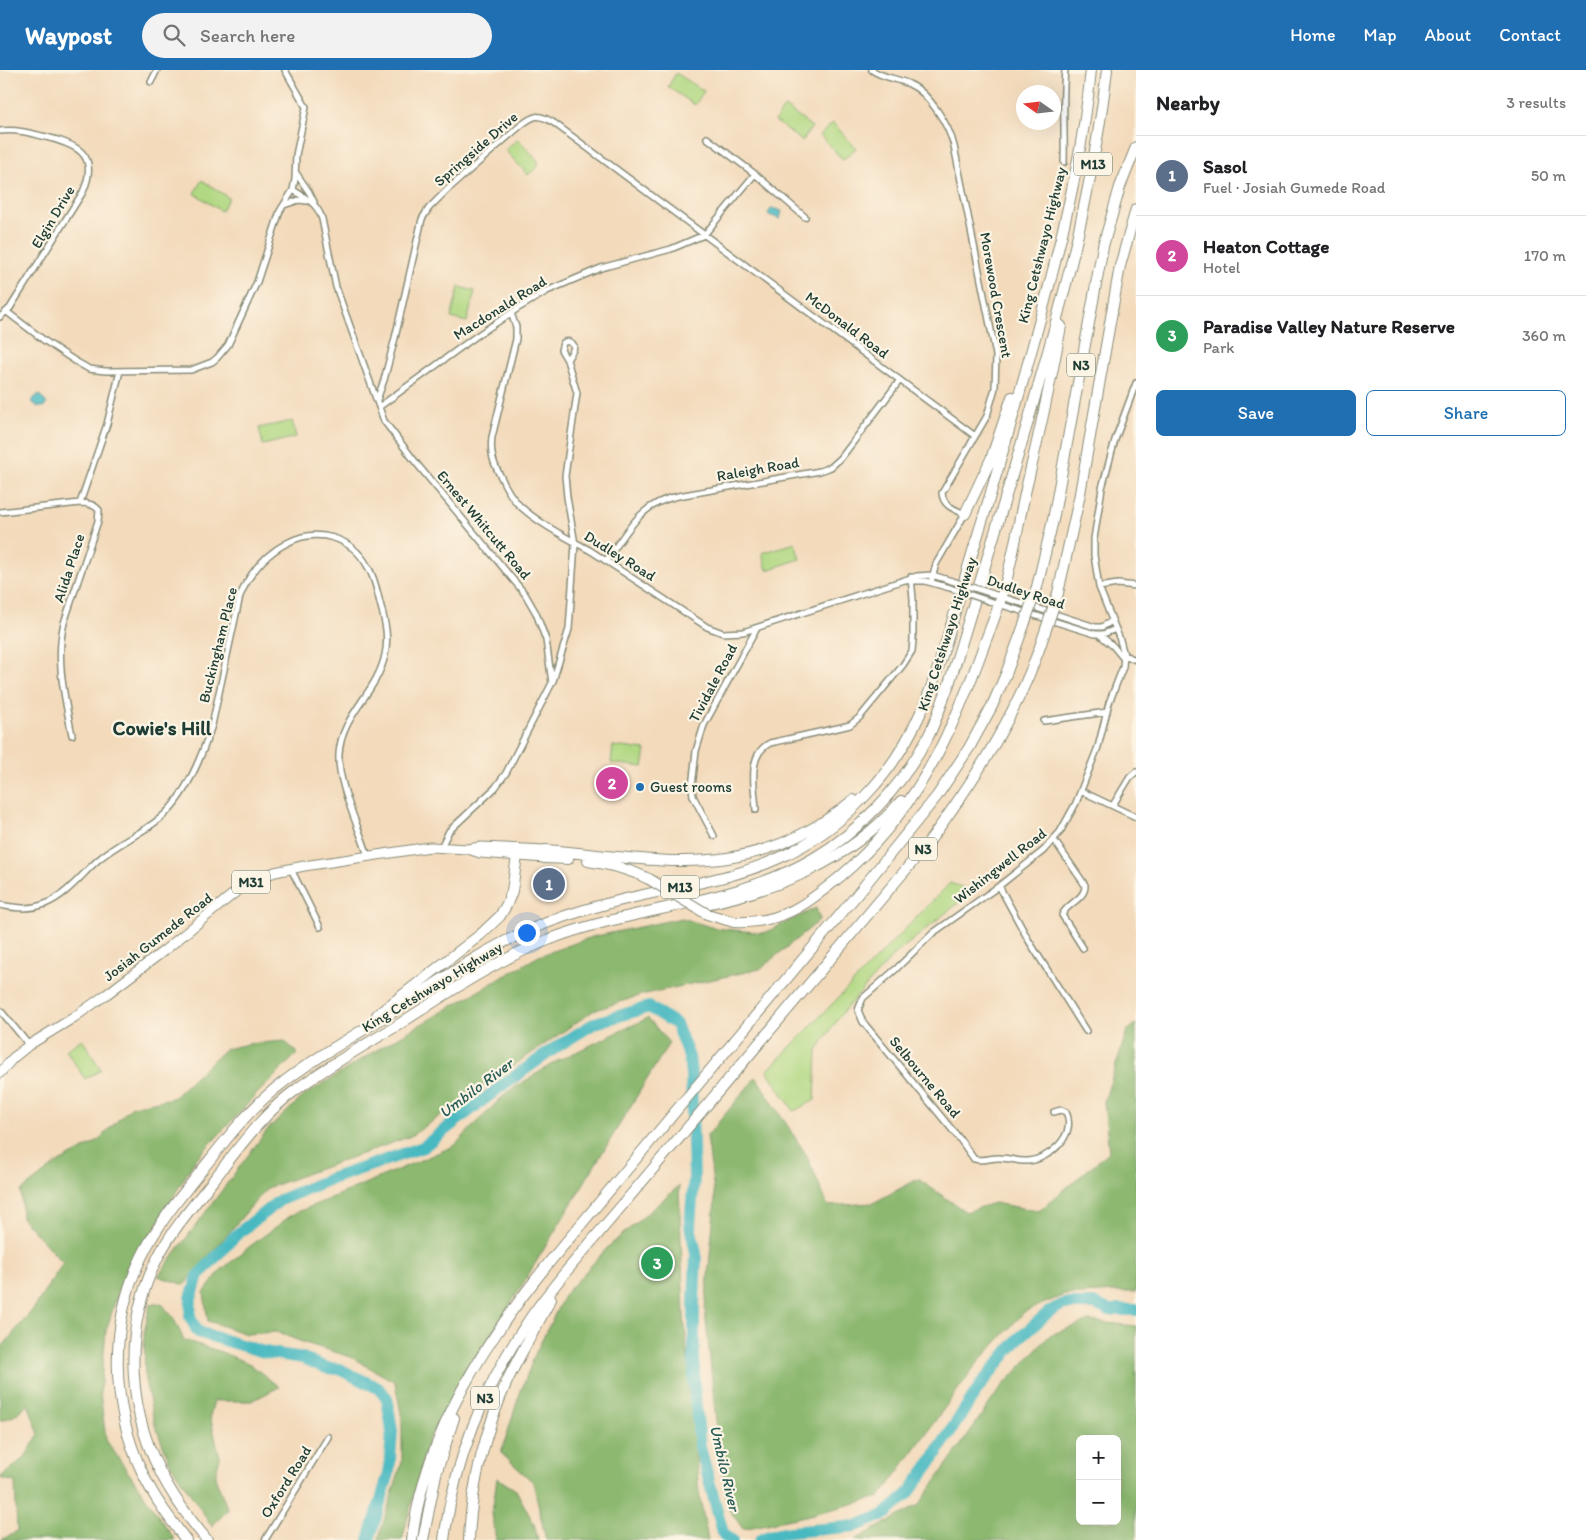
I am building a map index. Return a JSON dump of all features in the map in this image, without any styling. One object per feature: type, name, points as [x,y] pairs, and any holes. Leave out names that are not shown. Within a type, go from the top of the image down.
[{"type":"highway","name":"King Cetshwayo Highway","points":[[186,1540],[154,1495],[144,1476],[127,1432],[121,1409],[117,1376],[119,1333],[125,1301],[133,1276],[146,1248],[171,1209],[238,1125],[259,1102],[302,1070],[479,956],[531,929],[588,908],[736,873],[763,864],[796,849],[828,830],[846,815],[869,793],[906,745],[923,711],[940,663],[1025,376],[1078,164],[1091,70]]},
{"type":"highway","name":"King Cetshwayo Highway","points":[[207,1540],[167,1485],[155,1462],[142,1427],[134,1391],[134,1341],[141,1302],[157,1259],[169,1238],[254,1128],[296,1089],[496,964],[526,949],[551,938],[600,923],[742,888],[790,870],[827,849],[857,827],[886,797],[904,774],[926,740],[949,684],[1033,406],[1073,256],[1094,164],[1107,70]]},
{"type":"highway","name":"N3","points":[[423,1540],[430,1499],[444,1448],[461,1401],[480,1360],[523,1294],[903,839],[953,773],[992,706],[1006,674],[1036,587],[1053,520],[1103,246],[1120,187],[1136,147]]},
{"type":"highway","points":[[965,514],[991,459],[1012,398],[1078,164]]},
{"type":"highway","name":"N3","points":[[444,1540],[459,1464],[484,1399],[527,1323],[564,1274],[920,853],[970,784],[1008,721],[1031,671],[1058,593],[1079,499],[1120,266],[1136,209]]},
{"type":"highway","points":[[546,854],[612,865],[632,871],[707,914],[734,922],[752,923],[781,916],[798,908],[824,891],[849,869],[897,818],[926,776],[952,726],[1001,600],[1055,357],[1073,256]]},
{"type":"highway","points":[[546,854],[680,862],[738,857],[776,846],[820,824],[857,797],[884,770],[923,711]]},
{"type":"highway","points":[[600,923],[624,920],[743,896],[819,867],[844,853],[880,824],[904,798],[935,757]]},
{"type":"highway","points":[[356,1035],[380,1012],[490,927],[500,916],[507,904],[514,882],[518,852]]},
{"type":"highway","points":[[469,1540],[473,1504],[486,1440],[509,1378],[564,1274]]},
{"type":"highway","points":[[412,1540],[418,1506],[439,1437],[458,1397],[480,1360]]},
{"type":"main road","name":"Josiah Gumede Road","points":[[0,1073],[13,1058],[30,1045],[107,994],[253,880],[291,868],[421,848],[468,849],[480,853],[518,852],[546,854]]},
{"type":"street","points":[[152,82],[157,70]]},
{"type":"street","points":[[0,317],[7,312],[81,365],[96,371],[191,370],[200,368],[217,358],[228,345],[249,302],[283,205],[293,190],[296,173],[296,155],[306,107],[285,70]]},
{"type":"street","name":"Morewood Crescent","points":[[872,70],[883,76],[911,84],[918,89],[949,128],[954,146],[996,355],[996,378],[987,416],[942,493],[947,505],[965,514]]},
{"type":"street","points":[[1064,70],[1062,102],[1065,132],[1064,162]]},
{"type":"street","name":"Springside Drive","points":[[377,400],[393,346],[422,219],[447,190],[531,118],[542,117],[554,123],[704,235]]},
{"type":"street","name":"Elgin Drive","points":[[0,130],[25,132],[72,144],[83,154],[89,171],[83,192],[7,312]]},
{"type":"street","points":[[707,138],[755,174],[806,217]]},
{"type":"street","name":"Ernest Whitcutt Road","points":[[296,173],[309,192],[312,202],[318,208],[322,218],[336,287],[384,421],[531,603],[546,640],[552,683]]},
{"type":"street","points":[[704,235],[755,174]]},
{"type":"street","points":[[293,190],[312,202]]},
{"type":"street","points":[[283,205],[299,200],[312,202]]},
{"type":"street","name":"McDonald Road","points":[[704,235],[975,436]]},
{"type":"street","name":"Macdonald Road","points":[[379,407],[511,313],[547,292],[595,270],[671,249],[704,235]]},
{"type":"street","name":"Dudley Road","points":[[511,313],[516,327],[516,339],[492,437],[491,457],[509,492],[518,504],[575,544],[587,549],[716,631],[735,633],[921,575],[932,575],[990,593],[1001,600],[1100,635],[1124,658]]},
{"type":"street","points":[[441,847],[449,831],[495,788],[506,773],[552,683],[569,629],[575,544],[565,476],[577,394],[567,360]]},
{"type":"street","points":[[0,512],[80,503],[107,424],[120,371]]},
{"type":"street","name":"Raleigh Road","points":[[606,561],[640,514],[661,500],[820,471],[831,467],[841,458],[900,380]]},
{"type":"street","points":[[1136,383],[1115,440],[1099,503],[1094,539],[1094,555],[1099,587],[1116,629],[1124,658],[1136,660]]},
{"type":"street","name":"Alida Place","points":[[72,735],[61,668],[61,638],[64,623],[99,515],[99,510],[96,507],[87,503],[80,503]]},
{"type":"street","points":[[931,582],[936,564],[965,514]]},
{"type":"street","name":"Buckingham Place","points":[[0,904],[20,908],[33,908],[46,904],[61,895],[109,852],[151,826],[168,812],[189,779],[207,740],[212,725],[240,596],[250,575],[264,559],[278,548],[299,538],[312,536],[326,536],[339,540],[346,543],[361,556],[373,576],[385,623],[387,648],[382,668],[375,683],[346,726],[339,754],[342,781],[368,856]]},
{"type":"street","points":[[756,810],[754,770],[756,758],[761,749],[770,743],[850,725],[860,717],[909,657],[913,646],[911,579]]},
{"type":"street","name":"Dudley Road","points":[[911,579],[931,582],[989,601],[1001,600],[1095,627],[1102,627],[1112,621]]},
{"type":"street","points":[[1099,587],[1118,584],[1136,586]]},
{"type":"street","name":"Tividale Road","points":[[714,836],[694,796],[692,787],[696,751],[704,725],[758,627]]},
{"type":"street","points":[[1100,635],[1116,629]]},
{"type":"street","name":"Wishingwell Road","points":[[858,1010],[863,998],[929,936],[999,886],[1043,851],[1067,823],[1098,747],[1106,712],[1122,672],[1124,658]]},
{"type":"street","points":[[1044,721],[1106,712]]},
{"type":"street","points":[[1113,805],[1130,777],[1136,772]]},
{"type":"street","points":[[1081,791],[1136,817]]},
{"type":"street","points":[[1054,840],[1085,885],[1082,895],[1062,915],[1083,948]]},
{"type":"street","points":[[291,868],[320,927]]},
{"type":"street","points":[[999,886],[1029,941],[1086,1031]]},
{"type":"street","points":[[0,1010],[30,1045]]},
{"type":"street","name":"Selbourne Road","points":[[858,1010],[863,1022],[959,1138],[974,1159],[1001,1158],[1029,1161],[1053,1151],[1061,1142],[1069,1126],[1066,1112],[1062,1110],[1054,1112]]},
{"type":"street","name":"Oxford Road","points":[[264,1540],[328,1437]]},
{"type":"green space","points":[[676,73],[704,91],[695,105],[668,87]]},
{"type":"green space","points":[[785,107],[812,127],[802,141],[775,121]]},
{"type":"green space","points":[[833,123],[856,148],[843,160],[820,135]]},
{"type":"green space","points":[[518,139],[538,161],[538,166],[528,175],[505,150]]},
{"type":"green space","points":[[202,180],[229,198],[221,211],[194,193]]},
{"type":"green space","points":[[459,287],[475,291],[467,322],[451,318]]},
{"type":"green space","points":[[292,421],[296,437],[263,445],[259,428]]},
{"type":"green space","points":[[795,543],[800,559],[767,570],[762,553]]},
{"type":"green space","points":[[613,746],[646,750],[643,767],[611,763]]},
{"type":"green space","points":[[950,883],[973,891],[893,956],[843,1012],[817,1050],[815,1100],[794,1111],[767,1071]]},
{"type":"green space","points":[[816,908],[820,920],[760,969],[641,995],[593,1011],[411,1136],[267,1188],[184,1285],[158,1276],[267,1130],[305,1095],[380,1048],[539,956],[592,937],[682,918],[714,928],[764,933]]},
{"type":"green space","points":[[648,1018],[669,1043],[428,1440],[402,1540],[378,1540],[402,1462],[402,1419],[395,1382],[351,1357],[276,1332],[246,1334],[208,1321],[204,1293],[220,1271],[293,1214],[454,1146],[506,1093],[557,1061]]},
{"type":"green space","points":[[1136,1024],[1136,1292],[1064,1295],[1024,1312],[975,1366],[880,1497],[743,1529],[728,1508],[717,1430],[705,1310],[715,1200],[707,1136],[756,1077],[807,1156],[828,1206],[873,1203],[918,1179],[966,1212],[994,1203],[1039,1211],[1109,1152],[1104,1102],[1127,1031]]},
{"type":"green space","points":[[82,1039],[101,1070],[85,1079],[66,1050]]},
{"type":"green space","points":[[284,1041],[298,1053],[195,1160],[119,1289],[106,1331],[100,1392],[106,1440],[175,1540],[1,1540],[17,1531],[15,1482],[0,1478],[25,1457],[39,1434],[28,1404],[14,1416],[0,1421],[0,1365],[2,1347],[34,1308],[63,1263],[22,1218],[21,1191],[59,1162],[95,1143],[132,1106],[173,1098],[225,1049],[248,1044]]},
{"type":"green space","points":[[679,1186],[684,1315],[699,1493],[708,1540],[546,1540],[533,1482],[501,1453],[518,1399],[536,1352],[565,1294],[608,1247]]},
{"type":"green space","points":[[161,1303],[173,1317],[184,1340],[250,1364],[279,1387],[252,1401],[214,1401],[210,1416],[220,1457],[215,1477],[228,1510],[212,1526],[171,1465],[155,1425],[145,1380],[144,1333],[150,1305]]},
{"type":"green space","points":[[1089,1321],[1136,1326],[1136,1540],[855,1540],[919,1505],[999,1390],[1050,1335]]},
{"type":"green space","points":[[497,1478],[516,1490],[534,1524],[538,1540],[496,1540],[492,1513]]},
{"type":"water","points":[[772,208],[782,211],[780,219],[769,215],[768,213]]},
{"type":"water","points":[[39,394],[47,404],[44,407],[38,407],[31,401]]},
{"type":"waterway","name":"Umbilo River","points":[[369,1540],[389,1473],[392,1431],[387,1398],[378,1388],[339,1369],[326,1368],[303,1358],[264,1352],[198,1332],[190,1317],[191,1298],[198,1276],[235,1236],[280,1200],[325,1181],[423,1147],[500,1087],[558,1046],[595,1023],[649,1007],[676,1024],[689,1057],[694,1178],[690,1226],[696,1253],[694,1386],[700,1447],[724,1536],[732,1540]]},
{"type":"waterway","name":"Umbilo River","points":[[760,1540],[769,1536],[790,1532],[856,1526],[884,1515],[907,1495],[929,1465],[979,1387],[1018,1339],[1050,1311],[1064,1304],[1095,1304],[1108,1310],[1136,1310]]},
{"type":"place","name":"Heaton Cottage","points":[[612,783]]},
{"type":"place","name":"Guest rooms","points":[[640,787]]},
{"type":"place","name":"Sasol","points":[[549,884]]},
{"type":"place","name":"Paradise Valley Nature Reserve","points":[[657,1263]]},
{"type":"district","name":"Cowie's Hill","points":[[162,728]]}]
